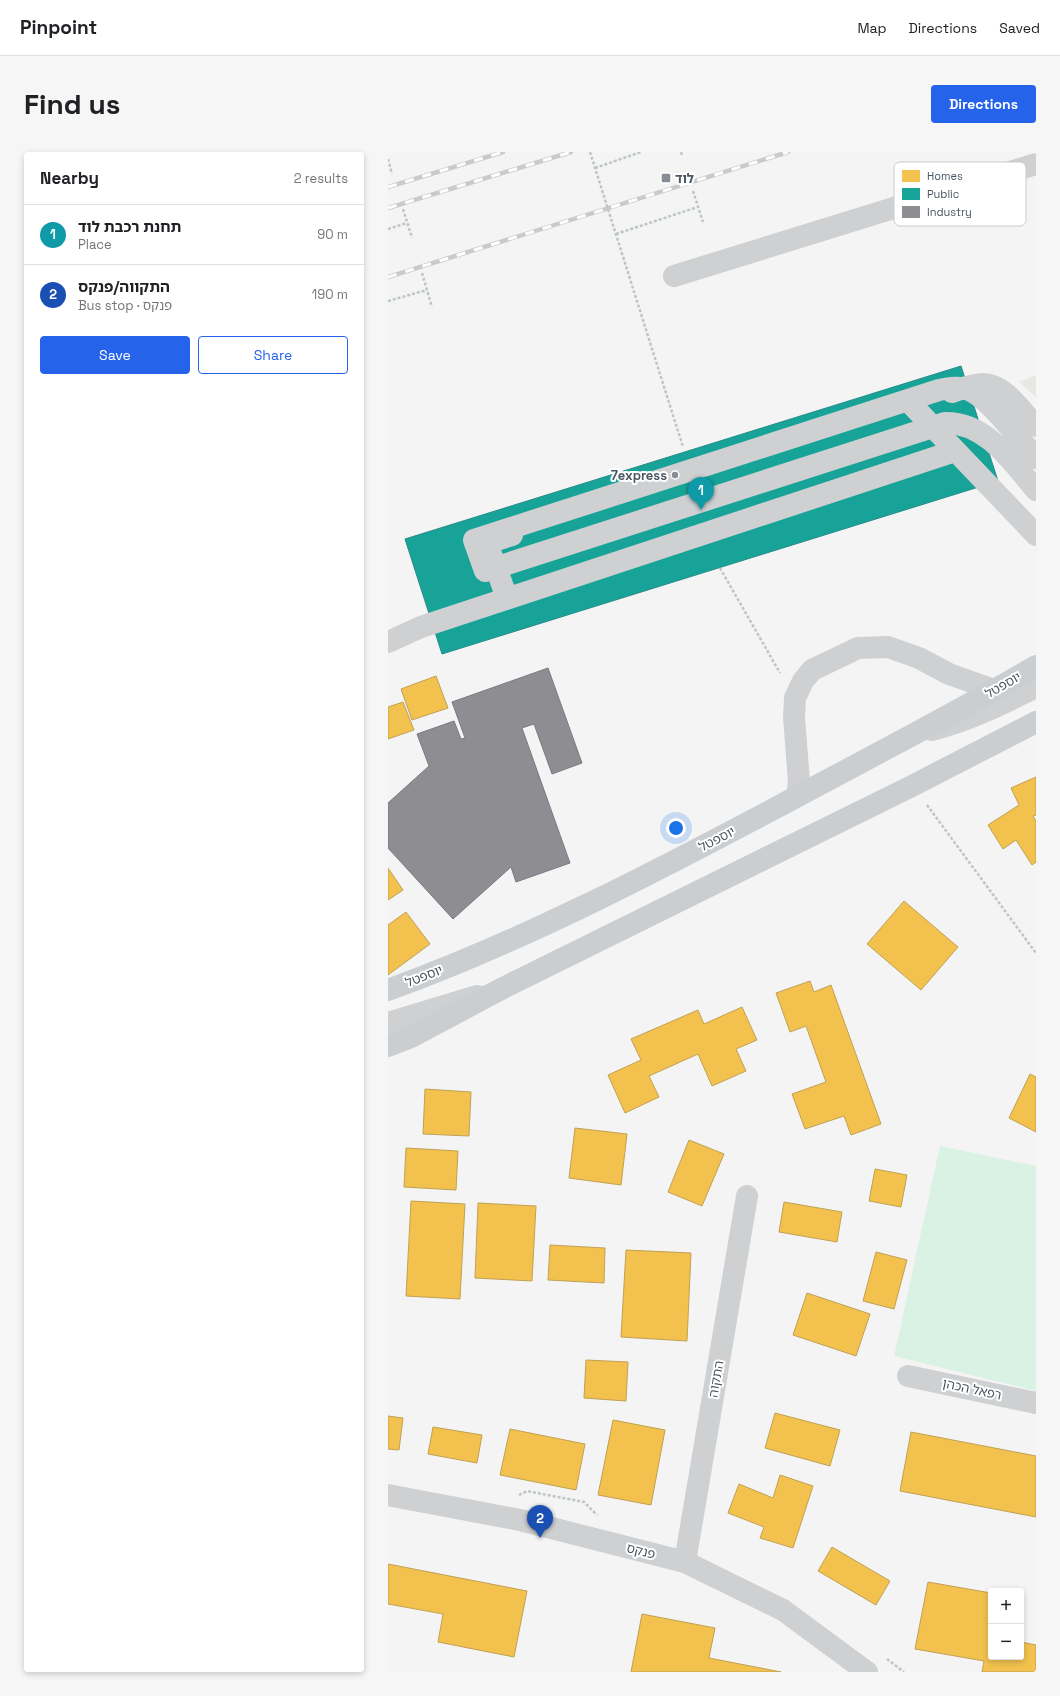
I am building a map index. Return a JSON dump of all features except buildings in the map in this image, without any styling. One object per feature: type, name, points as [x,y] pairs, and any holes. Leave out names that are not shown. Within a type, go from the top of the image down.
[{"type":"main road","name":"יוספטל","points":[[388,990],[487,951],[552,921],[713,841],[916,734],[1036,666]]},
{"type":"main road","points":[[388,1046],[411,1037],[503,988],[912,786],[1036,722]]},
{"type":"street","points":[[1026,167],[1036,164]]},
{"type":"street","points":[[674,276],[894,208]]},
{"type":"street","points":[[507,598],[487,543],[911,404],[983,384],[1000,389],[1036,426]]},
{"type":"street","points":[[1036,458],[981,396],[969,389],[954,387],[931,392],[474,540],[485,571],[946,424],[957,423],[970,427],[985,435],[998,447],[1036,490]]},
{"type":"street","points":[[911,404],[1036,535]]},
{"type":"street","points":[[388,642],[421,627],[507,598],[955,451]]},
{"type":"street","points":[[797,796],[799,782],[794,717],[795,698],[803,681],[812,670],[858,648],[888,647],[919,658],[949,674],[994,690]]},
{"type":"street","points":[[916,734],[965,720],[1036,687]]},
{"type":"street","points":[[388,1023],[503,988]]},
{"type":"street","name":"התקוה","points":[[685,1562],[747,1196]]},
{"type":"street","name":"רפאל הכהן","points":[[908,1376],[1036,1403]]},
{"type":"street","name":"פנקס","points":[[388,1495],[520,1520],[685,1562],[782,1610],[867,1672]]},
{"type":"path","points":[[590,152],[685,452]]},
{"type":"path","points":[[595,168],[641,152]]},
{"type":"path","points":[[388,160],[392,174]]},
{"type":"path","points":[[693,191],[703,222]]},
{"type":"path","points":[[616,234],[698,207]]},
{"type":"path","points":[[403,209],[412,238]]},
{"type":"path","points":[[388,229],[407,223]]},
{"type":"path","points":[[422,273],[432,307]]},
{"type":"path","points":[[388,302],[427,290]]},
{"type":"path","points":[[720,568],[795,698]]},
{"type":"path","points":[[912,786],[1036,953]]},
{"type":"shaded area","points":[[1036,375],[1036,397],[1019,382]]},
{"type":"green space","points":[[940,1146],[1036,1166],[1036,1391],[894,1356]]},
{"type":"railway","points":[[388,187],[503,152]]},
{"type":"railway","points":[[388,208],[571,152]]},
{"type":"railway","points":[[388,277],[788,152]]},
{"type":"place","name":"לוד","points":[[666,178]]},
{"type":"place","name":"7express","points":[[675,475]]},
{"type":"place","name":"תחנת רכבת לוד","points":[[701,510]]},
{"type":"place","name":"התקווה/פנקס","points":[[540,1538]]}]
